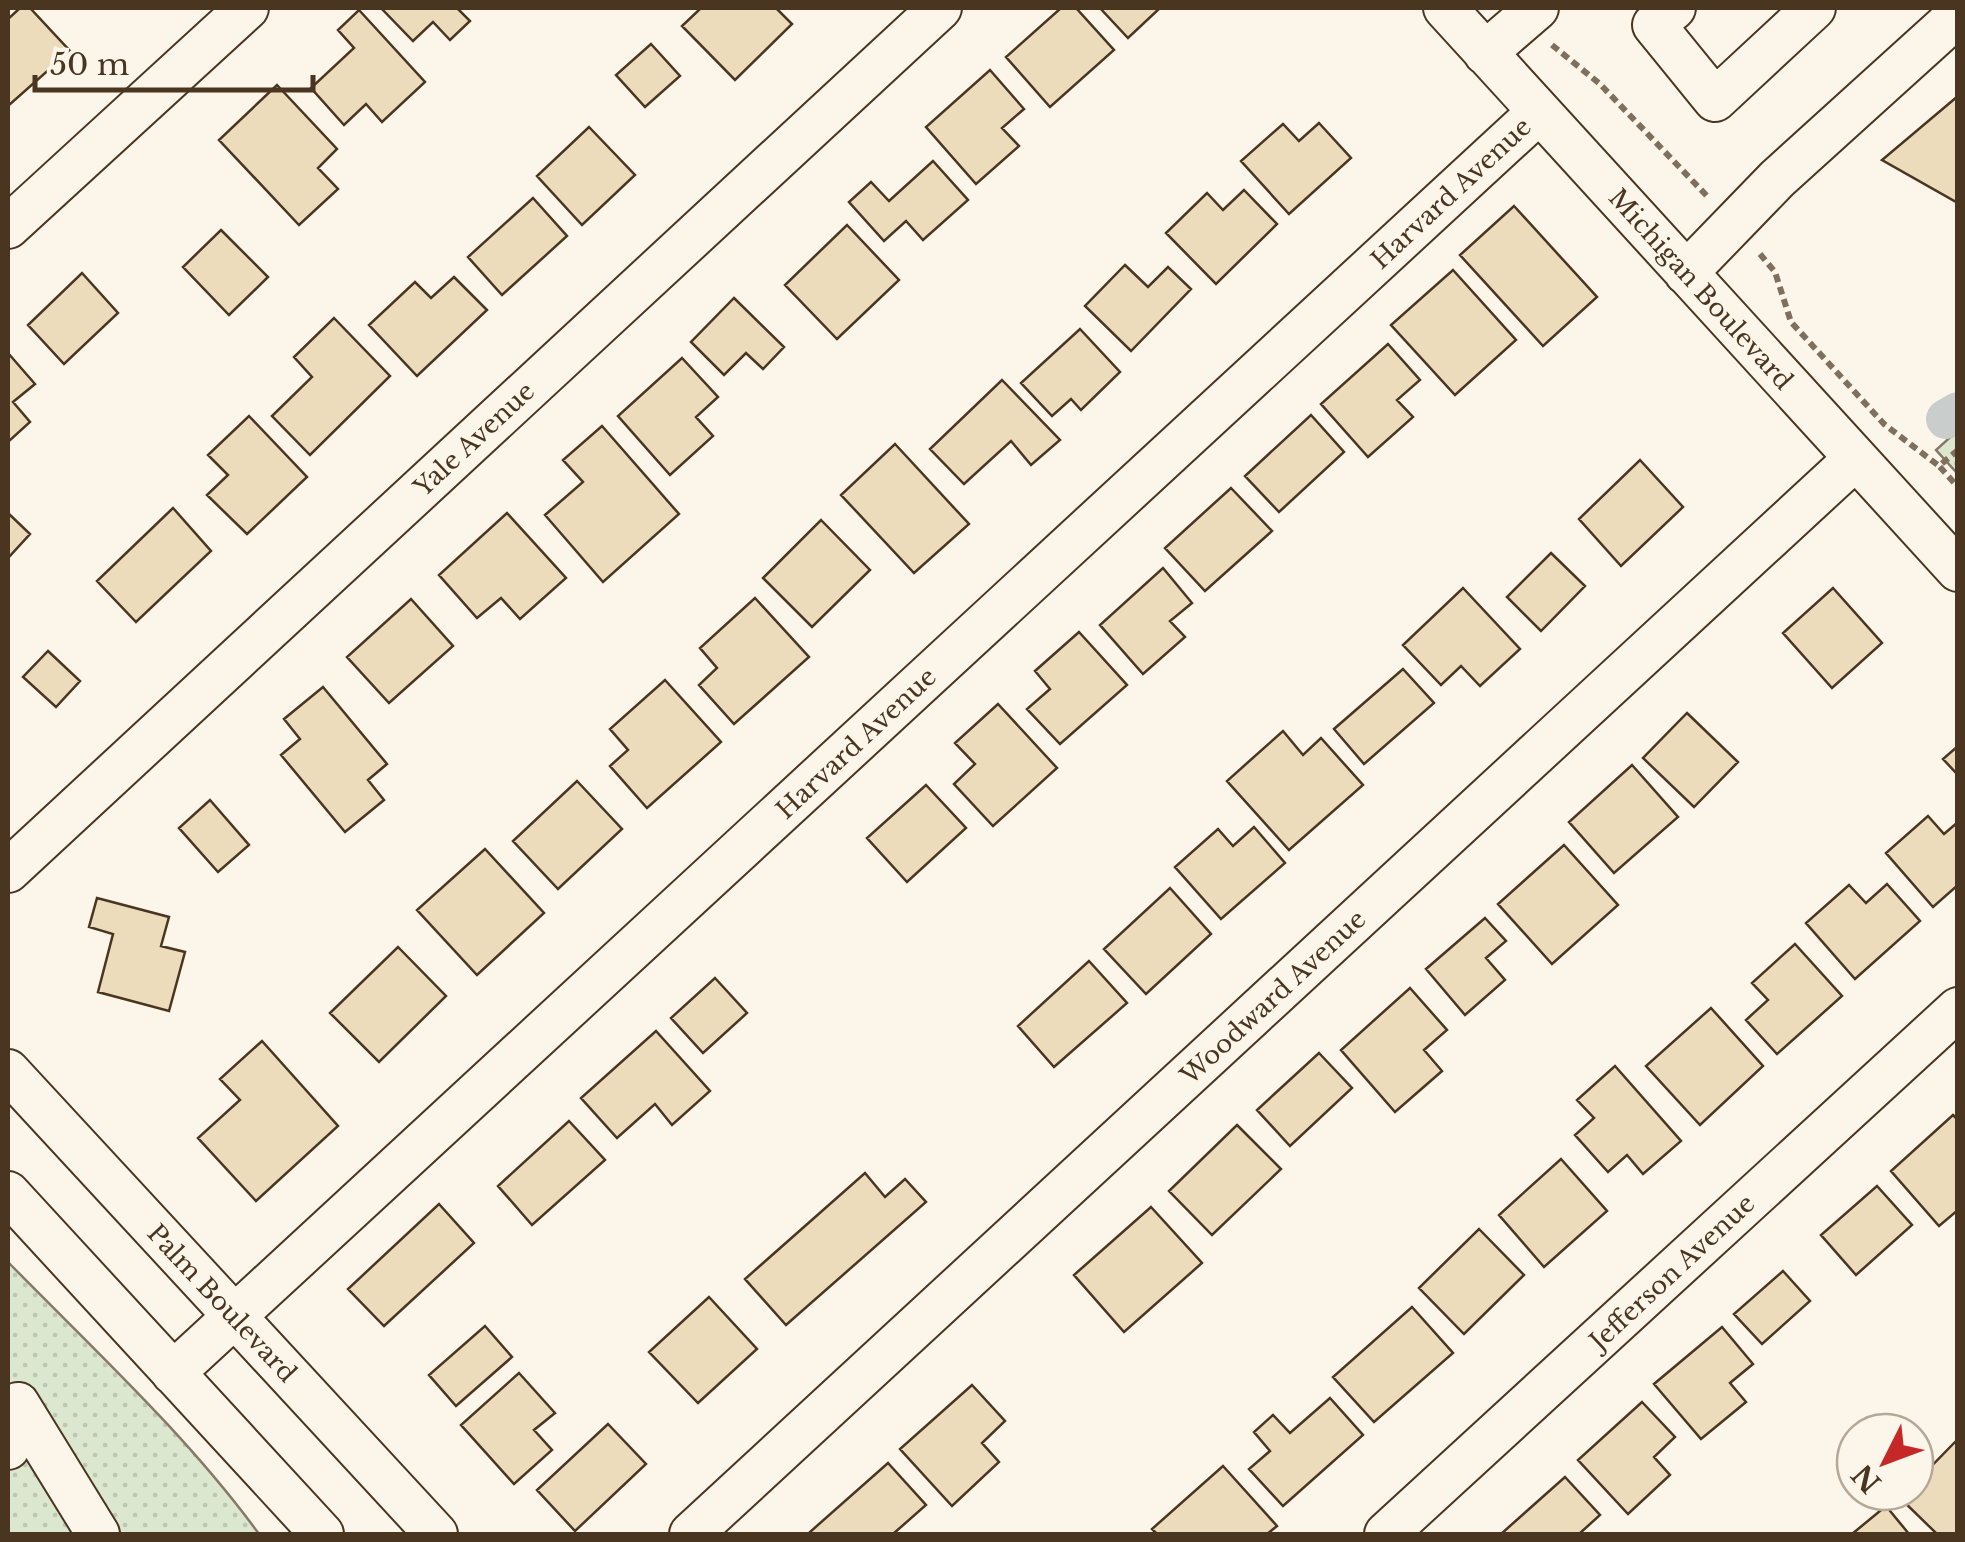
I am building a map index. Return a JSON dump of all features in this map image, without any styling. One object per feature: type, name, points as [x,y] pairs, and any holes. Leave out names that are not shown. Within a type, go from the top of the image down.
[{"type":"street","points":[[8,227],[247,8]]},
{"type":"street","name":"Yale Avenue","points":[[8,871],[940,8]]},
{"type":"street","name":"Michigan Boulevard","points":[[1445,8],[1958,570]]},
{"type":"street","points":[[1485,53],[1536,8]]},
{"type":"street","points":[[1674,8],[1654,25],[1715,100],[1814,8]]},
{"type":"street","points":[[1686,273],[1777,179],[1958,15]]},
{"type":"street","name":"Harvard Avenue","points":[[173,1373],[1538,112]]},
{"type":"street","name":"Woodward Avenue","points":[[691,1534],[1855,458]]},
{"type":"street","name":"Jefferson Avenue","points":[[1386,1534],[1958,1009]]},
{"type":"street","name":"Palm Boulevard","points":[[8,1071],[436,1534]]},
{"type":"street","points":[[8,1193],[322,1534]]},
{"type":"street","points":[[8,1448],[15,1433],[11,1389]]},
{"type":"street","points":[[11,1389],[98,1534]]},
{"type":"path","points":[[1958,450],[1939,466],[1958,488]]},
{"type":"green space","points":[[1957,431],[1957,473],[1936,450]]},
{"type":"green space","points":[[8,1262],[170,1427],[259,1534],[8,1534]]},
{"type":"building","points":[[20,8],[30,8],[70,51],[8,106],[8,19]]},
{"type":"building","points":[[381,8],[457,8],[470,21],[450,40],[433,22],[413,41]]},
{"type":"building","points":[[701,8],[776,8],[792,24],[735,80],[682,26]]},
{"type":"building","points":[[1061,8],[1076,8],[1114,50],[1050,107],[1006,57]]},
{"type":"building","points":[[1100,8],[1160,8],[1128,38]]},
{"type":"building","points":[[359,10],[425,82],[382,122],[366,104],[344,125],[311,88],[354,48],[338,30]]},
{"type":"building","points":[[651,44],[680,76],[645,107],[616,75]]},
{"type":"building","points":[[990,70],[1024,109],[1002,128],[1019,146],[976,184],[926,127]]},
{"type":"building","points":[[277,85],[337,149],[318,168],[338,189],[299,225],[219,140]]},
{"type":"building","points":[[1958,96],[1958,203],[1882,160]]},
{"type":"building","points":[[1319,123],[1351,158],[1289,214],[1241,161],[1283,124],[1299,141]]},
{"type":"building","points":[[589,127],[635,175],[582,225],[537,176]]},
{"type":"building","points":[[933,161],[968,200],[923,240],[906,221],[884,241],[849,202],[871,182],[889,201]]},
{"type":"building","points":[[1244,190],[1277,224],[1216,284],[1166,233],[1207,193],[1223,210]]},
{"type":"building","points":[[533,198],[567,236],[502,295],[468,257]]},
{"type":"building","points":[[1514,206],[1597,297],[1543,346],[1460,255]]},
{"type":"building","points":[[847,225],[899,280],[837,339],[785,285]]},
{"type":"building","points":[[221,230],[268,277],[229,315],[183,267]]},
{"type":"building","points":[[1125,265],[1148,287],[1168,267],[1191,289],[1131,351],[1085,306]]},
{"type":"building","points":[[1453,270],[1516,340],[1455,395],[1391,325]]},
{"type":"building","points":[[82,273],[118,313],[64,364],[28,325]]},
{"type":"building","points":[[454,277],[487,310],[417,376],[369,325],[415,282],[431,298]]},
{"type":"building","points":[[734,298],[784,347],[763,369],[746,353],[724,375],[691,342]]},
{"type":"building","points":[[334,318],[390,376],[310,455],[272,416],[312,377],[294,357]]},
{"type":"building","points":[[1080,329],[1120,372],[1081,410],[1071,399],[1052,416],[1021,383]]},
{"type":"building","points":[[1388,344],[1420,380],[1397,400],[1413,417],[1368,457],[1321,404]]},
{"type":"building","points":[[8,353],[35,384],[13,402],[30,422],[8,442]]},
{"type":"building","points":[[682,358],[718,397],[696,417],[713,436],[670,475],[618,416]]},
{"type":"building","points":[[1002,380],[1060,440],[1031,465],[1011,441],[964,484],[930,449]]},
{"type":"building","points":[[1311,415],[1344,452],[1279,512],[1245,476]]},
{"type":"building","points":[[249,416],[307,477],[247,534],[207,495],[228,475],[208,455]]},
{"type":"building","points":[[602,426],[679,514],[603,582],[545,515],[583,482],[563,460]]},
{"type":"building","points":[[895,444],[969,524],[914,573],[841,495]]},
{"type":"building","points":[[1640,460],[1683,507],[1621,566],[1579,519]]},
{"type":"building","points":[[1231,488],[1272,531],[1205,591],[1165,548]]},
{"type":"building","points":[[173,508],[211,551],[136,622],[97,581]]},
{"type":"building","points":[[8,513],[30,534],[8,558]]},
{"type":"building","points":[[507,513],[566,578],[520,619],[501,598],[477,618],[439,575]]},
{"type":"building","points":[[821,520],[870,570],[812,627],[763,578]]},
{"type":"building","points":[[1551,553],[1585,586],[1541,631],[1507,597]]},
{"type":"building","points":[[1163,568],[1192,603],[1170,621],[1185,637],[1143,674],[1100,625]]},
{"type":"building","points":[[1463,588],[1520,649],[1480,686],[1461,666],[1441,685],[1403,645]]},
{"type":"building","points":[[1833,588],[1882,643],[1832,688],[1783,633]]},
{"type":"building","points":[[755,598],[809,657],[734,724],[699,685],[717,668],[700,648]]},
{"type":"building","points":[[411,599],[453,646],[389,703],[347,657]]},
{"type":"building","points":[[1079,632],[1127,685],[1060,744],[1027,709],[1050,689],[1035,671]]},
{"type":"building","points":[[48,651],[80,681],[56,707],[23,677]]},
{"type":"building","points":[[1403,669],[1434,703],[1364,764],[1334,729]]},
{"type":"building","points":[[665,680],[721,742],[647,808],[610,766],[628,750],[610,729]]},
{"type":"building","points":[[323,687],[387,764],[368,780],[384,800],[345,832],[281,755],[300,739],[284,719]]},
{"type":"building","points":[[998,704],[1057,768],[993,826],[954,784],[975,764],[955,743]]},
{"type":"building","points":[[1687,713],[1738,762],[1694,807],[1643,758]]},
{"type":"building","points":[[1283,731],[1303,755],[1321,738],[1363,785],[1289,850],[1227,781]]},
{"type":"building","points":[[1958,746],[1958,775],[1943,759]]},
{"type":"building","points":[[1632,765],[1678,817],[1614,873],[1569,822]]},
{"type":"building","points":[[577,781],[622,829],[558,889],[513,841]]},
{"type":"building","points":[[926,785],[966,828],[907,882],[867,838]]},
{"type":"building","points":[[210,800],[249,845],[218,872],[179,828]]},
{"type":"building","points":[[1928,816],[1944,834],[1958,822],[1958,885],[1933,907],[1886,853]]},
{"type":"building","points":[[1254,827],[1285,863],[1221,919],[1175,867],[1218,829],[1233,846]]},
{"type":"building","points":[[1564,845],[1618,905],[1552,964],[1498,904]]},
{"type":"building","points":[[485,849],[544,913],[477,975],[417,910]]},
{"type":"building","points":[[1887,884],[1920,921],[1855,979],[1806,923],[1849,885],[1866,903]]},
{"type":"building","points":[[1170,888],[1211,934],[1146,994],[1104,949]]},
{"type":"building","points":[[97,898],[169,917],[161,946],[185,952],[169,1011],[98,992],[113,934],[89,927]]},
{"type":"building","points":[[1485,918],[1506,941],[1486,958],[1505,980],[1465,1015],[1426,969]]},
{"type":"building","points":[[1795,944],[1842,996],[1777,1054],[1746,1020],[1768,1000],[1752,983]]},
{"type":"building","points":[[398,947],[446,996],[379,1062],[330,1013]]},
{"type":"building","points":[[1089,961],[1127,1003],[1054,1067],[1018,1026]]},
{"type":"building","points":[[715,978],[747,1013],[703,1053],[671,1018]]},
{"type":"building","points":[[1410,988],[1447,1030],[1424,1050],[1442,1071],[1395,1112],[1341,1050]]},
{"type":"building","points":[[1711,1008],[1763,1066],[1700,1125],[1646,1066]]},
{"type":"building","points":[[656,1031],[710,1091],[672,1125],[655,1104],[617,1138],[581,1098]]},
{"type":"building","points":[[262,1041],[338,1126],[256,1201],[198,1138],[240,1100],[220,1079]]},
{"type":"building","points":[[1319,1053],[1352,1088],[1290,1146],[1257,1110]]},
{"type":"building","points":[[1615,1066],[1681,1141],[1643,1174],[1627,1155],[1608,1172],[1575,1135],[1594,1118],[1577,1100]]},
{"type":"building","points":[[1953,1115],[1958,1120],[1958,1210],[1939,1226],[1891,1171]]},
{"type":"building","points":[[569,1121],[605,1160],[532,1225],[498,1186]]},
{"type":"building","points":[[1237,1125],[1281,1169],[1212,1235],[1169,1191]]},
{"type":"building","points":[[1561,1159],[1607,1211],[1544,1267],[1499,1215]]},
{"type":"building","points":[[865,1173],[885,1197],[905,1179],[926,1202],[786,1325],[745,1279]]},
{"type":"building","points":[[1877,1186],[1912,1225],[1856,1275],[1821,1235]]},
{"type":"building","points":[[439,1204],[474,1243],[384,1326],[348,1289]]},
{"type":"building","points":[[1151,1207],[1202,1263],[1124,1332],[1074,1275]]},
{"type":"building","points":[[1479,1229],[1524,1275],[1464,1334],[1419,1288]]},
{"type":"building","points":[[1783,1271],[1810,1301],[1762,1344],[1734,1314]]},
{"type":"building","points":[[709,1297],[757,1349],[698,1403],[649,1352]]},
{"type":"building","points":[[1412,1307],[1453,1353],[1374,1422],[1333,1377]]},
{"type":"building","points":[[485,1326],[512,1357],[456,1406],[429,1375]]},
{"type":"building","points":[[1722,1327],[1753,1364],[1730,1383],[1746,1402],[1701,1439],[1654,1384]]},
{"type":"building","points":[[519,1373],[555,1413],[534,1430],[552,1450],[514,1484],[461,1425]]},
{"type":"building","points":[[972,1385],[1005,1421],[982,1443],[999,1462],[952,1506],[900,1449]]},
{"type":"building","points":[[1330,1398],[1363,1435],[1283,1506],[1249,1469],[1270,1451],[1254,1432],[1273,1415],[1290,1433]]},
{"type":"building","points":[[1642,1402],[1675,1437],[1654,1457],[1670,1475],[1628,1514],[1578,1460]]},
{"type":"building","points":[[608,1424],[646,1464],[575,1531],[537,1490]]},
{"type":"building","points":[[1958,1439],[1958,1534],[1937,1534],[1914,1512],[1935,1512],[1935,1463]]},
{"type":"building","points":[[888,1463],[926,1505],[893,1534],[810,1532]]},
{"type":"building","points":[[1223,1466],[1277,1526],[1267,1534],[1157,1534],[1152,1529]]},
{"type":"building","points":[[1565,1477],[1600,1515],[1579,1534],[1501,1534]]},
{"type":"building","points":[[1879,1512],[1891,1512],[1909,1534],[1852,1534]]},
{"type":"waterway","points":[[1946,419],[1958,412]]}]
